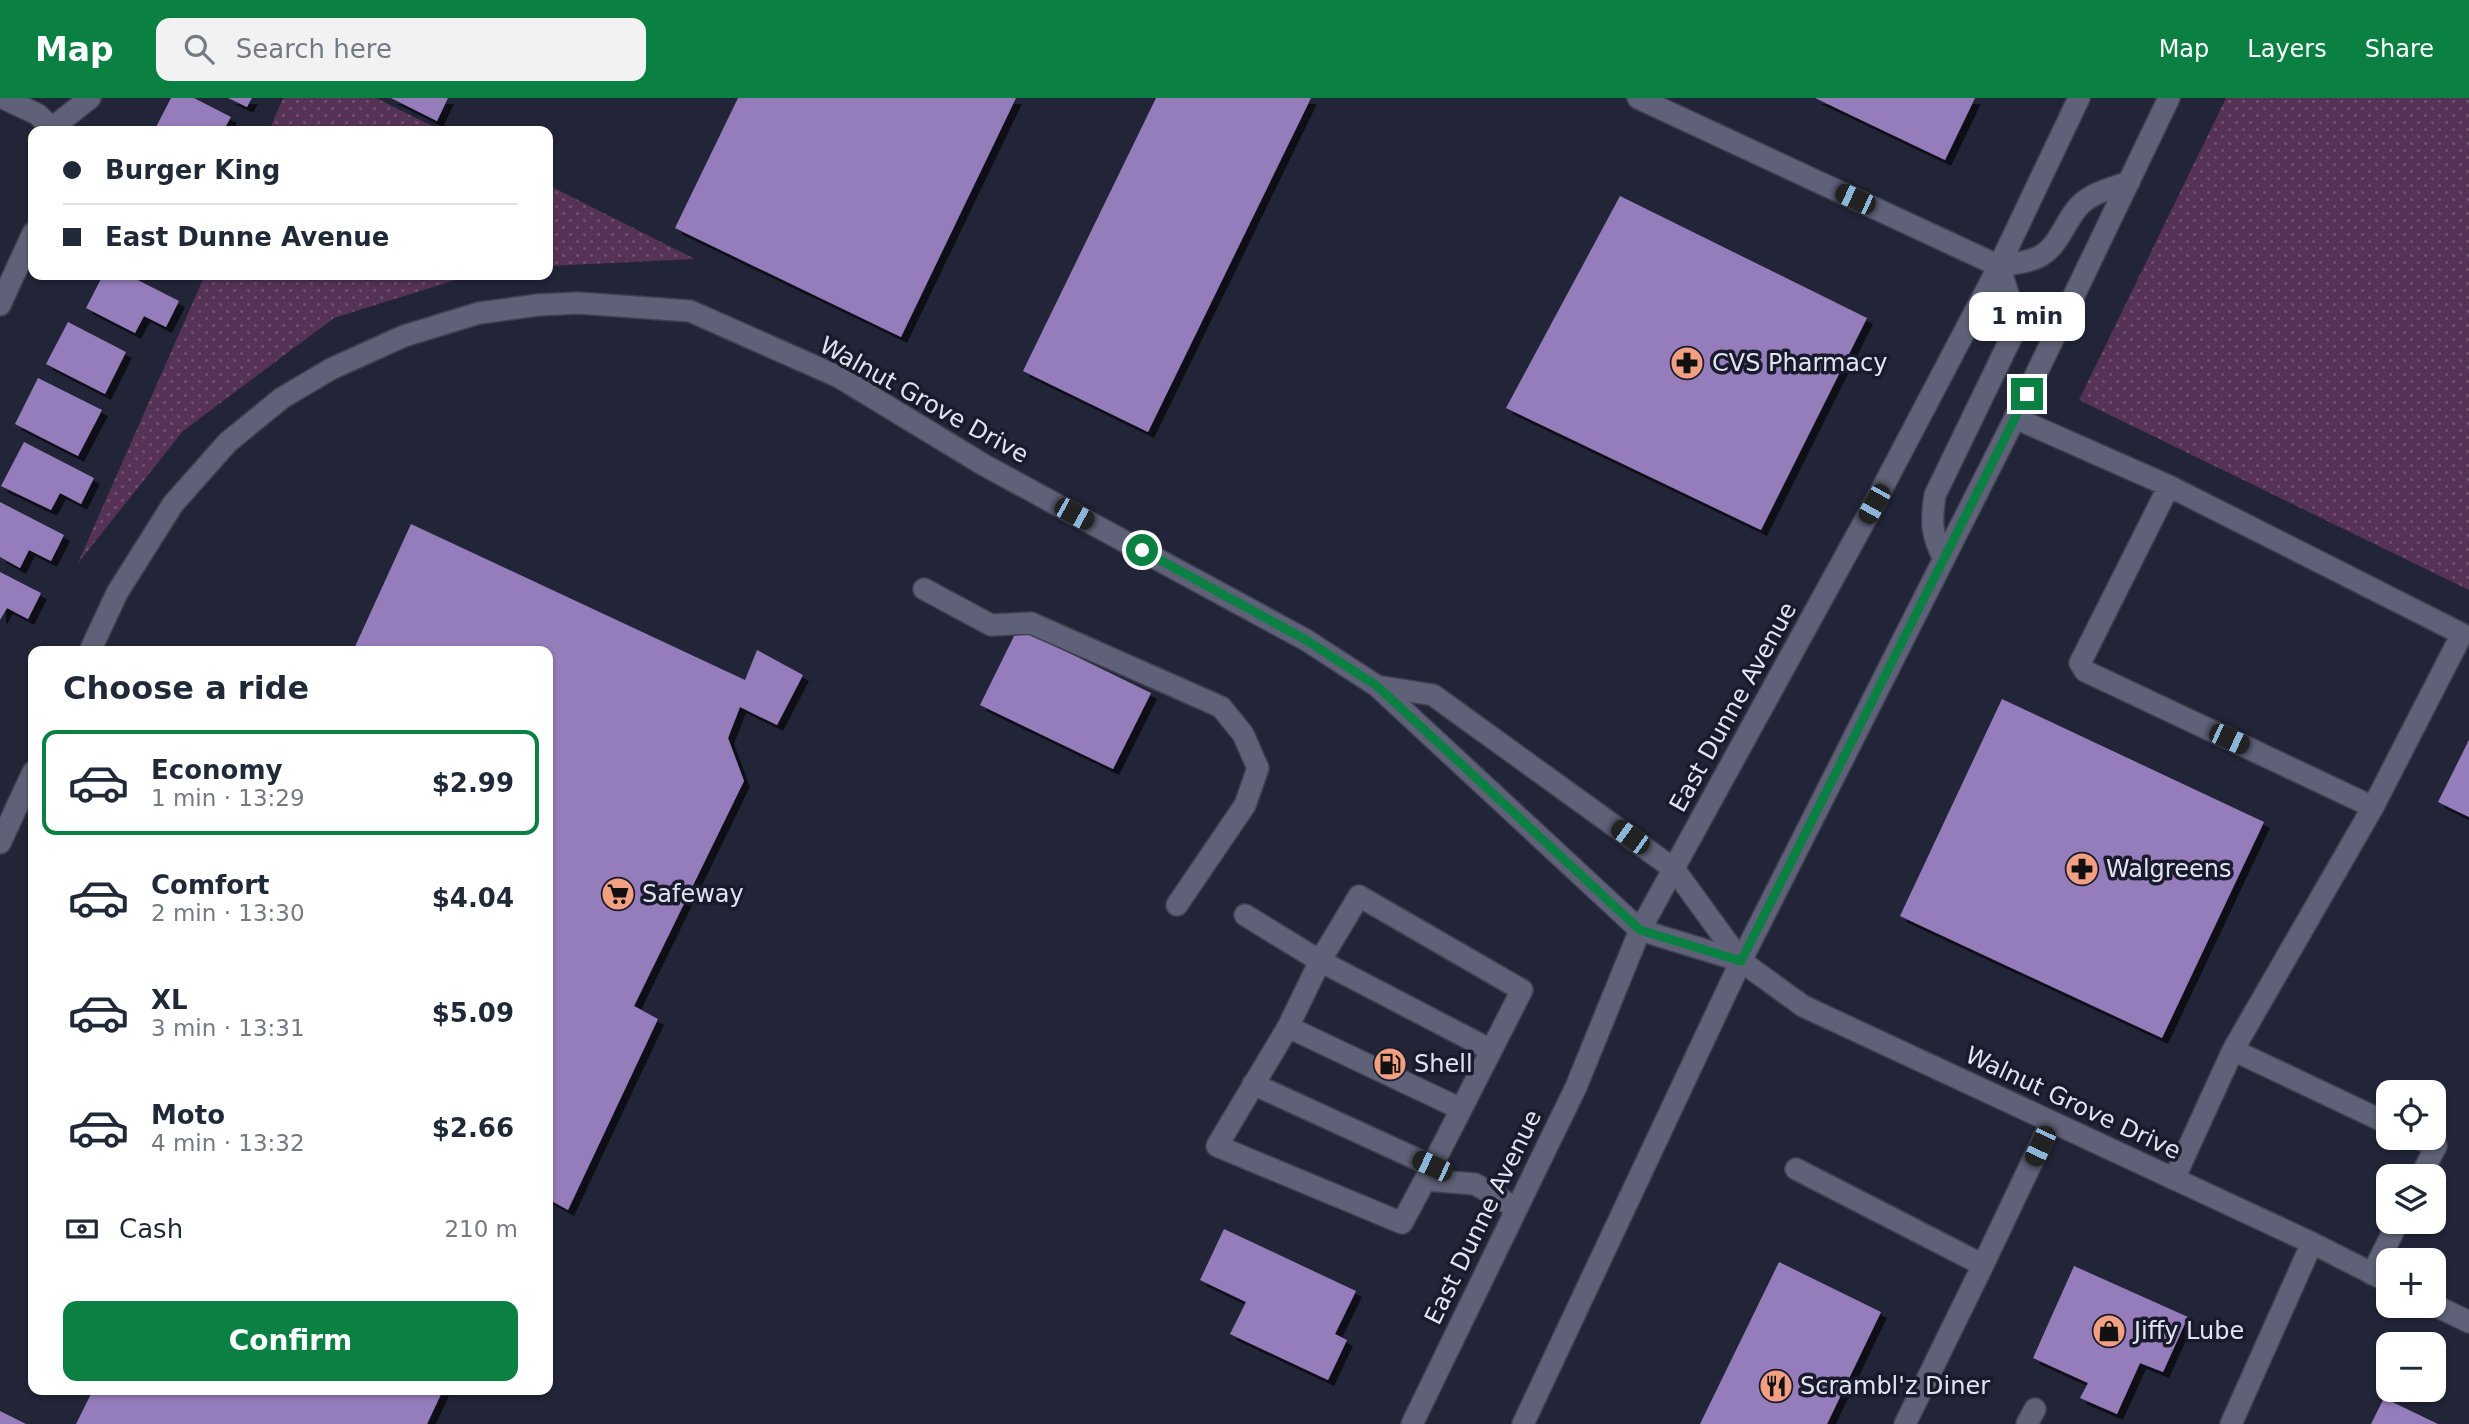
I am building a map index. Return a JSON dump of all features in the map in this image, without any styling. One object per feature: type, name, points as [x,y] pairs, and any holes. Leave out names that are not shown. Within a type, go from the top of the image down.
[{"type":"street","points":[[3,98],[37,114],[49,126]]},
{"type":"street","points":[[58,126],[90,98]]},
{"type":"street","points":[[1638,98],[1999,266],[2035,259],[2045,254],[2081,204],[2093,196],[2129,182]]},
{"type":"street","name":"East Dunne Avenue","points":[[1412,1424],[1576,1087],[1640,930],[1874,504],[1999,266],[2079,98]]},
{"type":"street","points":[[1523,1424],[1741,961],[2015,418],[2169,98]]},
{"type":"street","points":[[0,304],[28,244]]},
{"type":"street","points":[[1944,559],[1934,540],[1931,521],[1935,495],[2012,336],[2012,306],[1999,266]]},
{"type":"street","name":"Walnut Grove Drive","points":[[92,646],[117,593],[173,503],[228,442],[282,398],[331,369],[404,336],[479,313],[578,303],[690,311],[839,377],[984,465],[1306,640],[1377,686],[1640,930],[1741,961]]},
{"type":"street","points":[[2015,418],[2169,486],[2462,634],[2373,807],[2233,1050],[2174,1179]]},
{"type":"street","points":[[2169,486],[2080,663],[2085,671],[2373,807]]},
{"type":"street","points":[[924,589],[991,625],[1031,623],[1221,707],[1243,734],[1258,768],[1245,805],[1177,905]]},
{"type":"street","name":"Walnut Grove Drive","points":[[1377,686],[1433,695],[1674,869],[1741,961],[1803,1006],[2312,1243],[2376,1276]]},
{"type":"street","points":[[0,843],[28,783]]},
{"type":"street","points":[[1359,897],[1522,990],[1402,1223],[1217,1146],[1287,1027],[1320,961],[1359,897]]},
{"type":"street","points":[[1245,915],[1320,961],[1491,1050]]},
{"type":"street","points":[[1287,1027],[1461,1109]]},
{"type":"street","points":[[2233,1050],[2376,1118]]},
{"type":"street","points":[[1253,1084],[1429,1173],[1475,1184],[1516,1208]]},
{"type":"street","points":[[1905,1424],[2051,1122]]},
{"type":"street","points":[[1796,1169],[1983,1265]]},
{"type":"street","points":[[2231,1424],[2312,1243]]},
{"type":"street","points":[[2446,1311],[2469,1322]]},
{"type":"shaded area","points":[[283,98],[376,98],[432,126],[271,126]]},
{"type":"shaded area","points":[[2226,98],[2469,98],[2469,590],[2079,400]]},
{"type":"shaded area","points":[[553,188],[695,259],[553,266]]},
{"type":"shaded area","points":[[203,280],[455,280],[334,318],[183,431],[78,563]]},
{"type":"building","points":[[171,98],[194,98],[231,117],[226,126],[157,126]]},
{"type":"building","points":[[228,98],[252,98],[247,107]]},
{"type":"building","points":[[391,98],[448,98],[437,121]]},
{"type":"building","points":[[738,98],[1016,98],[901,337],[675,228]]},
{"type":"building","points":[[1156,98],[1311,98],[1148,432],[1023,371]]},
{"type":"building","points":[[1815,98],[1975,98],[1945,160]]},
{"type":"building","name":"CVS Pharmacy","points":[[1620,196],[1867,318],[1761,530],[1506,408]]},
{"type":"building","points":[[100,280],[138,280],[179,301],[166,327],[144,316],[135,333],[86,308]]},
{"type":"building","points":[[68,322],[126,352],[105,394],[46,364]]},
{"type":"building","points":[[38,378],[102,410],[78,456],[15,424]]},
{"type":"building","points":[[24,442],[94,478],[81,504],[60,493],[51,510],[1,486]]},
{"type":"building","points":[[0,502],[64,535],[51,561],[29,550],[20,568],[0,557]]},
{"type":"building","name":"Safeway","points":[[411,524],[745,680],[757,650],[803,675],[777,725],[740,707],[728,738],[744,781],[634,1006],[658,1019],[568,1210],[553,1202],[553,646],[355,646]]},
{"type":"building","points":[[0,572],[41,593],[28,619],[7,608],[0,620]]},
{"type":"building","points":[[1018,628],[1151,693],[1113,769],[980,705]]},
{"type":"building","name":"Walgreens","points":[[2002,699],[2264,822],[2162,1038],[1900,916]]},
{"type":"building","points":[[2469,740],[2469,817],[2438,802]]},
{"type":"building","points":[[1224,1229],[1356,1291],[1335,1334],[1347,1340],[1328,1380],[1230,1334],[1246,1302],[1200,1280]]},
{"type":"building","points":[[1779,1262],[1881,1312],[1827,1424],[1700,1424]]},
{"type":"building","points":[[2074,1266],[2188,1317],[2163,1372],[2140,1363],[2117,1414],[2080,1398],[2088,1383],[2033,1358]]},
{"type":"building","points":[[90,1395],[441,1395],[427,1424],[76,1424]]},
{"type":"building","points":[[2382,1402],[2392,1402],[2438,1424],[2371,1424]]},
{"type":"building","points":[[0,1411],[26,1424],[0,1424]]},
{"type":"place","name":"CVS Pharmacy","points":[[1687,363]]},
{"type":"place","name":"Walgreens","points":[[2082,869]]},
{"type":"place","name":"Safeway","points":[[618,894]]},
{"type":"place","name":"Shell","points":[[1390,1064]]},
{"type":"place","name":"Jiffy Lube","points":[[2109,1331]]},
{"type":"place","name":"Scrambl'z Diner","points":[[1776,1386]]},
{"type":"route","points":[[1142,550],[1306,640],[1377,686],[1640,930],[1741,961],[2027,394]]}]
